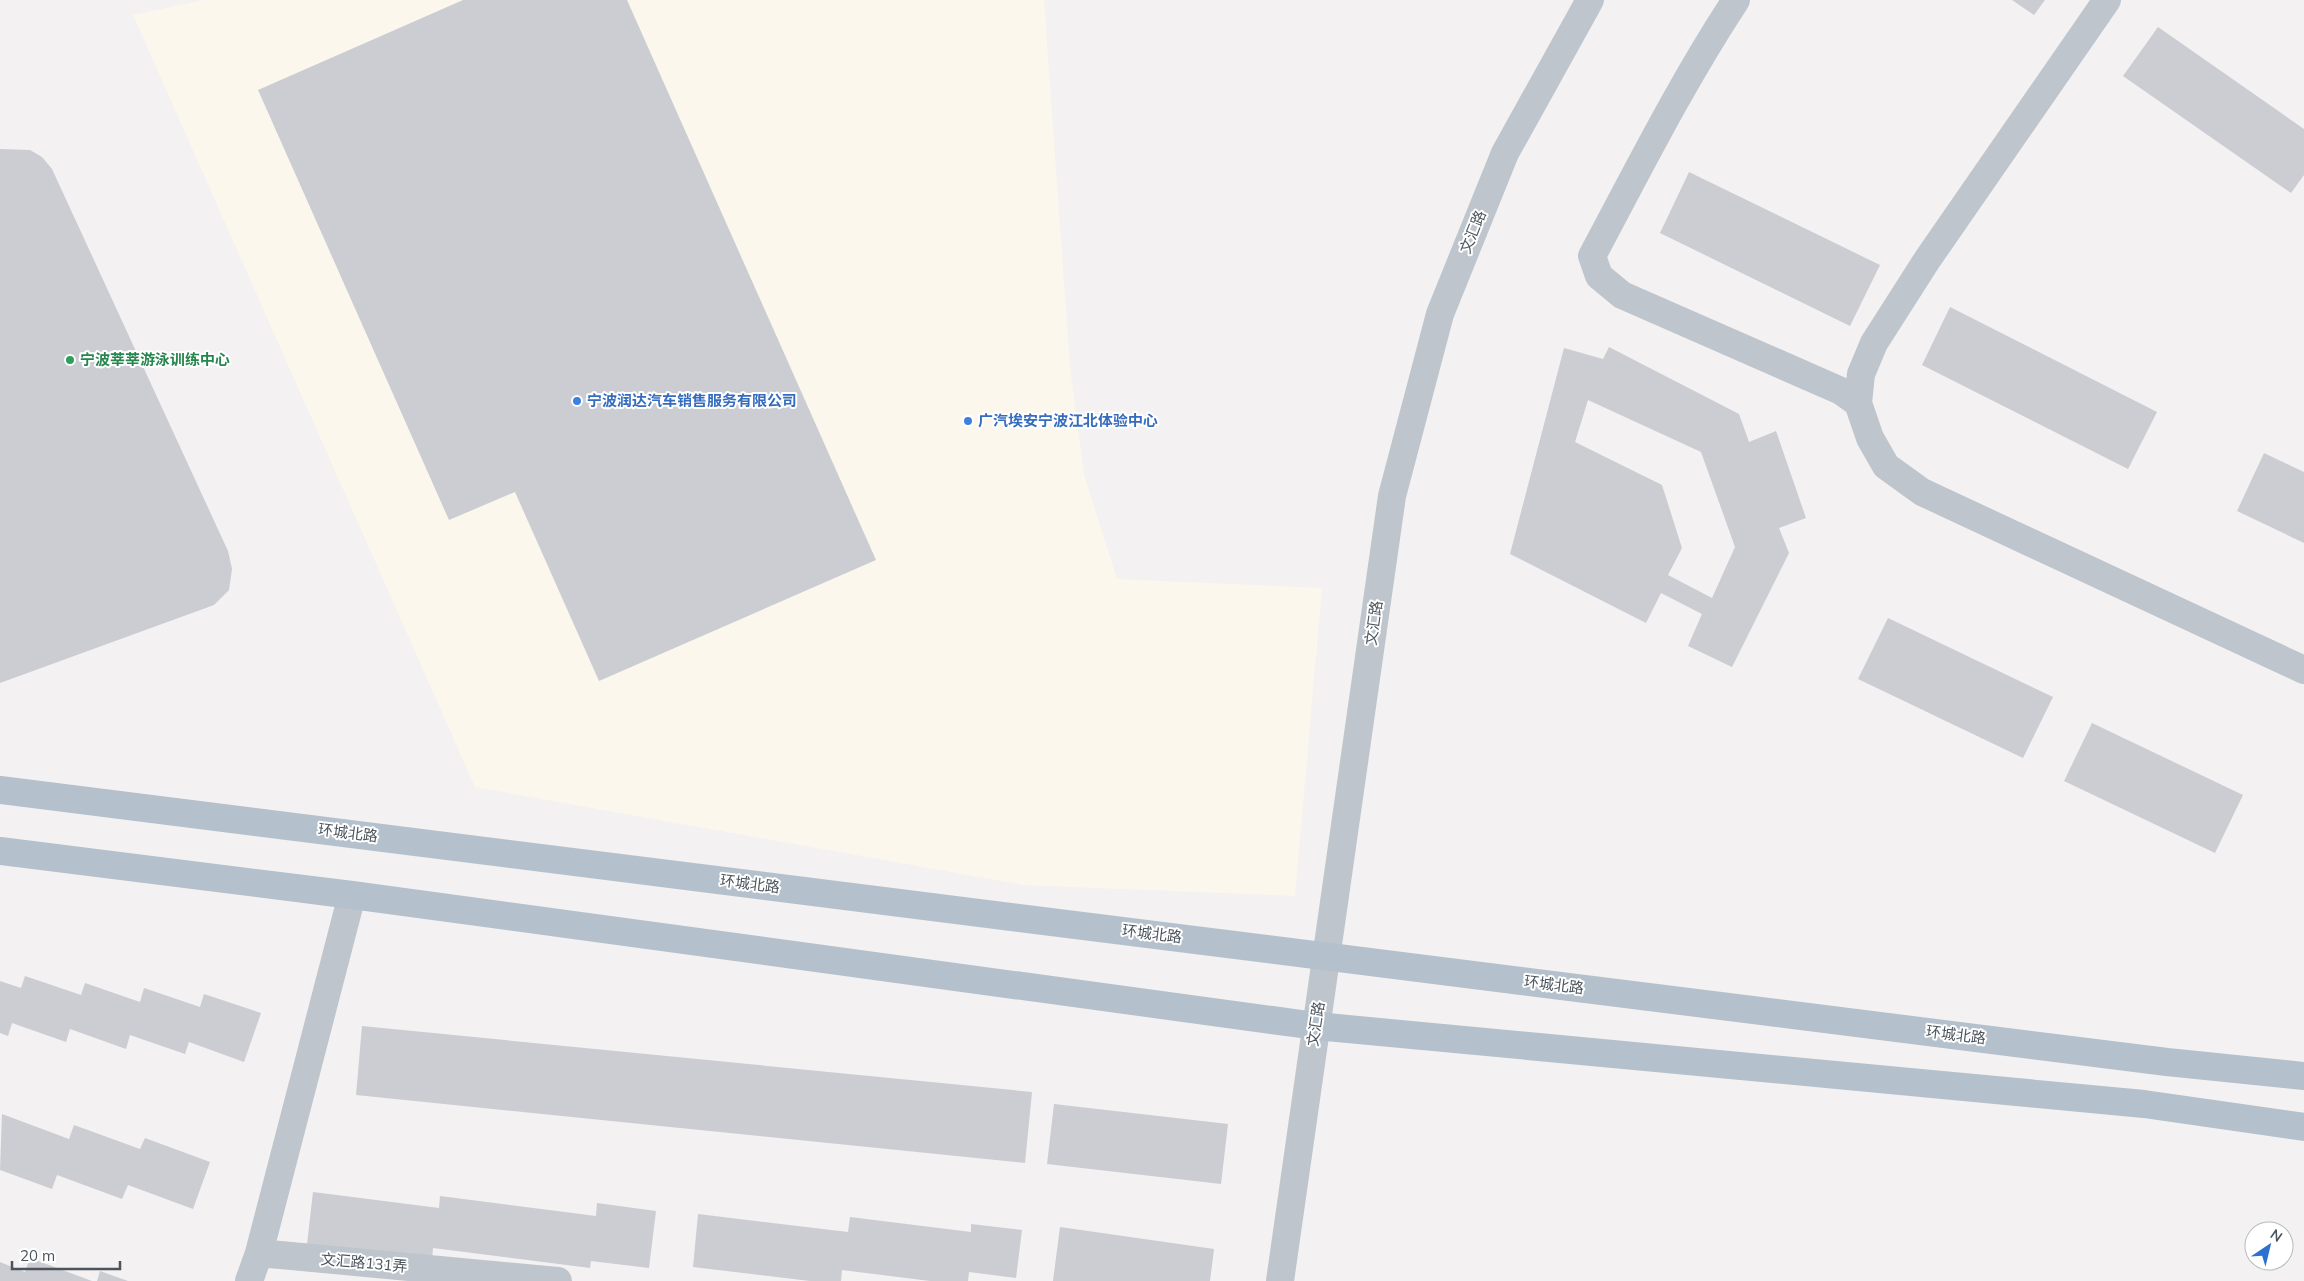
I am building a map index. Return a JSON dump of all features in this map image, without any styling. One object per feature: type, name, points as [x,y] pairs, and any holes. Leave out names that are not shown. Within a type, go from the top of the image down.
[{"type":"main road","name":"环城北路","points":[[0,790],[2147,1059],[2304,1076]]},
{"type":"main road","points":[[0,851],[352,895],[1316,1026],[2144,1104],[2304,1128]]},
{"type":"street","name":"文汇路","points":[[1280,1281],[1392,496],[1440,314],[1505,153],[1590,0]]},
{"type":"street","points":[[1736,0],[1715,32],[1653,140],[1592,256],[1599,276],[1622,295],[1841,391],[1858,404]]},
{"type":"street","points":[[2107,0],[1927,260],[1874,343],[1861,374],[1858,404],[1870,438],[1886,466],[1922,492],[2304,670]]},
{"type":"street","points":[[249,1281],[259,1253],[352,895]]},
{"type":"street","name":"文汇路131弄","points":[[259,1253],[558,1281]]},
{"type":"shaded area","name":"宁波润达汽车销售服务有限公司","points":[[203,0],[1044,0],[1070,367],[1084,475],[1117,579],[1322,588],[1295,896],[1023,885],[475,787],[133,15]]},
{"type":"building","points":[[463,0],[627,0],[876,560],[599,681],[515,492],[449,520],[258,90]]},
{"type":"building","points":[[2012,0],[2045,0],[2034,15]]},
{"type":"building","points":[[2158,27],[2304,129],[2304,175],[2291,193],[2123,76]]},
{"type":"building","name":"宁波莘莘游泳训练中心","points":[[0,149],[30,150],[42,157],[52,169],[228,551],[232,569],[229,590],[214,605],[0,683]]},
{"type":"building","points":[[1689,172],[1880,265],[1850,326],[1660,233]]},
{"type":"building","points":[[1950,307],[2157,412],[2128,469],[1922,365]]},
{"type":"building","points":[[1609,347],[1739,414],[1749,442],[1776,431],[1806,518],[1779,528],[1789,553],[1732,667],[1688,646],[1702,614],[1661,593],[1646,623],[1510,554],[1564,348],[1603,359]],"holes":[[[1588,400],[1701,452],[1735,547],[1712,598],[1668,575],[1682,548],[1662,485],[1575,442]]]},
{"type":"building","points":[[2264,453],[2304,472],[2304,543],[2237,511]]},
{"type":"building","points":[[1888,618],[2053,697],[2023,758],[1858,679]]},
{"type":"building","points":[[2092,723],[2243,795],[2215,853],[2064,781]]},
{"type":"building","points":[[25,976],[81,995],[85,983],[140,1002],[144,988],[200,1007],[204,994],[261,1013],[244,1062],[189,1042],[185,1054],[130,1035],[126,1049],[70,1029],[66,1042],[12,1023],[8,1036],[0,1033],[0,981],[21,988]]},
{"type":"building","points":[[362,1026],[1032,1092],[1025,1163],[356,1095]]},
{"type":"building","points":[[1054,1104],[1228,1124],[1221,1184],[1047,1164]]},
{"type":"building","points":[[2,1114],[69,1139],[74,1125],[140,1149],[145,1138],[210,1162],[193,1209],[128,1185],[122,1199],[57,1175],[52,1189],[0,1170]]},
{"type":"building","points":[[313,1192],[439,1208],[440,1196],[596,1216],[597,1203],[656,1211],[649,1268],[591,1261],[590,1268],[433,1248],[432,1260],[307,1244]]},
{"type":"building","points":[[698,1214],[848,1232],[850,1217],[971,1232],[971,1224],[1022,1230],[1016,1278],[969,1272],[968,1281],[930,1281],[842,1270],[841,1281],[810,1281],[693,1267]]},
{"type":"building","points":[[1060,1227],[1214,1249],[1210,1281],[1053,1281]]},
{"type":"building","points":[[30,1258],[92,1281],[0,1281],[0,1262],[25,1272]]},
{"type":"building","points":[[100,1271],[128,1281],[97,1281]]},
{"type":"place","name":"宁波莘莘游泳训练中心","points":[[70,360]]},
{"type":"place","name":"宁波润达汽车销售服务有限公司","points":[[577,401]]},
{"type":"place","name":"广汽埃安宁波江北体验中心","points":[[968,421]]}]
